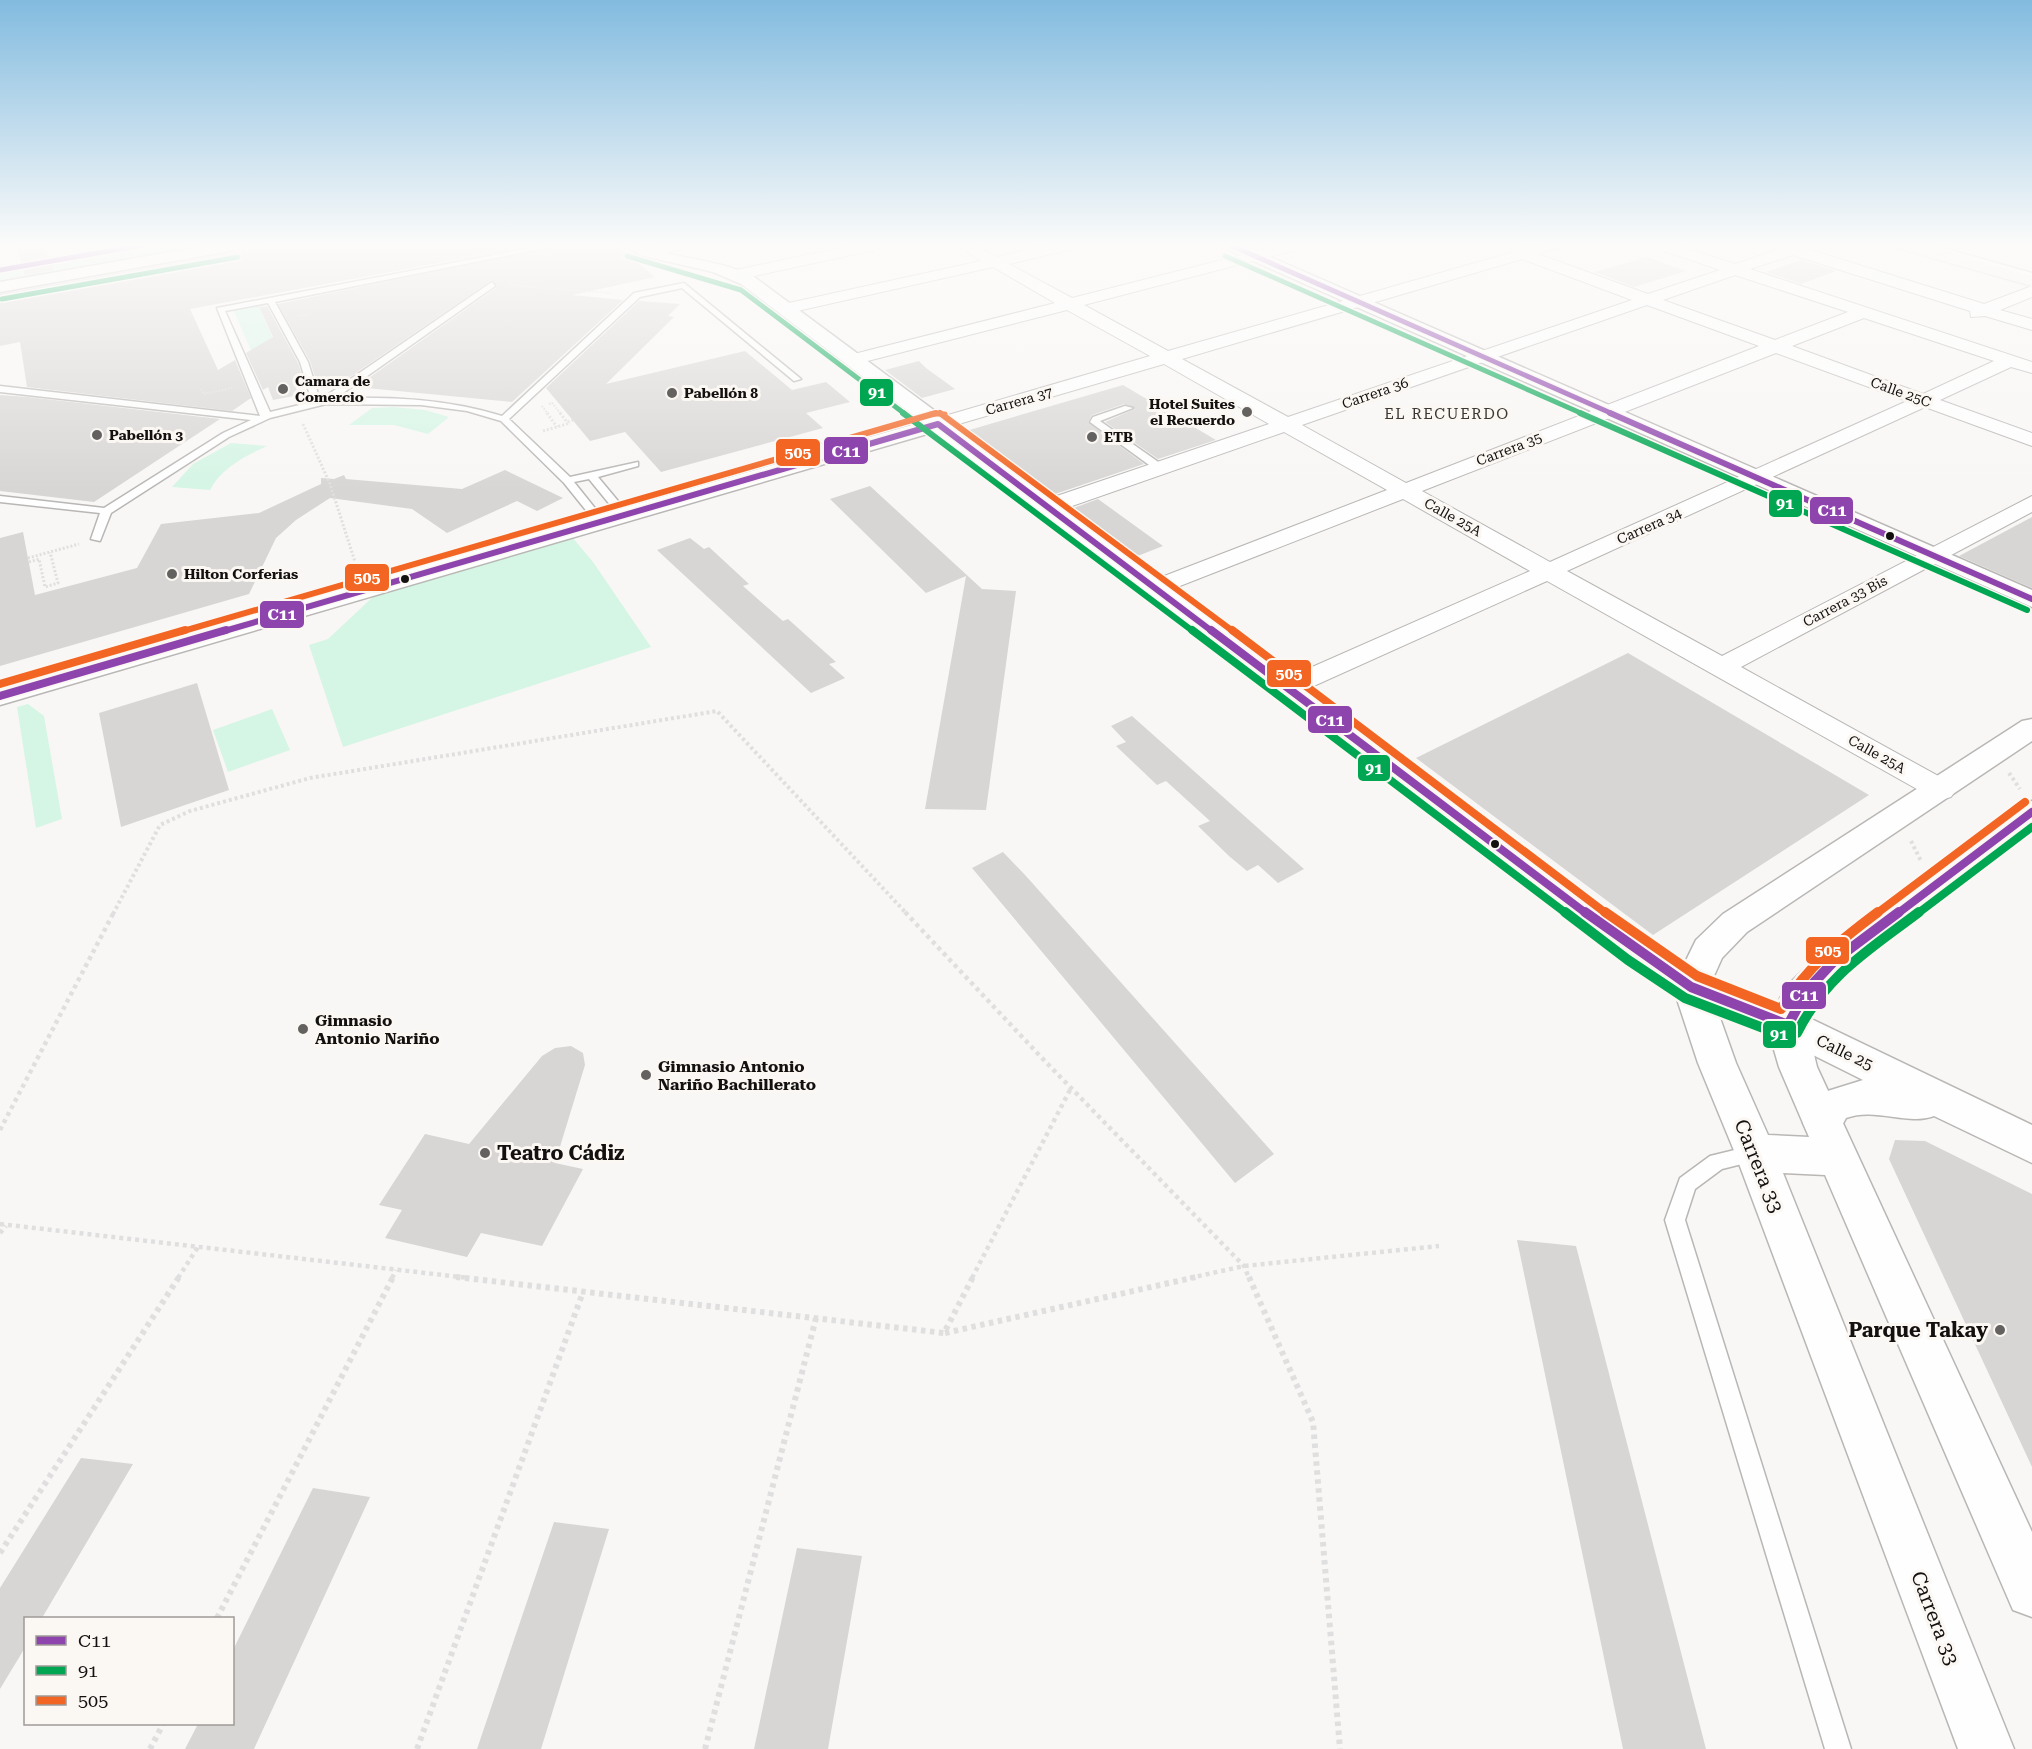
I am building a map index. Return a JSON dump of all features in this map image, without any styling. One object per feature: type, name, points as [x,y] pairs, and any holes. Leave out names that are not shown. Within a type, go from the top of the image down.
[{"type":"street","name":"Calle 25","points":[[807,327],[1635,950],[1691,987],[1788,1025],[2032,1145]]},
{"type":"street","points":[[852,360],[981,327]]},
{"type":"street","name":"Calle 25A","points":[[1110,327],[1941,790]]},
{"type":"street","name":"Carrera 37","points":[[0,696],[1273,327]]},
{"type":"street","points":[[1415,327],[2032,600]]},
{"type":"street","name":"Carrera 36","points":[[1047,507],[1568,327]]},
{"type":"street","name":"Calle 25C","points":[[1720,327],[2032,440]]},
{"type":"street","name":"Carrera 35","points":[[1154,588],[1825,327]]},
{"type":"street","points":[[1907,327],[2032,368]]},
{"type":"street","points":[[1926,333],[1942,327]]},
{"type":"street","name":"Carrera 34","points":[[1287,688],[1757,478],[2009,360]]},
{"type":"street","name":"Carrera 33 Bis","points":[[1721,667],[2032,502]]},
{"type":"street","points":[[1691,987],[1708,950],[1735,922],[1941,790],[2032,728]]},
{"type":"street","points":[[2029,805],[1934,886],[1835,960],[1793,1008],[1788,1025],[1798,1067],[2032,1591]]},
{"type":"street","name":"Carrera 33","points":[[1691,987],[1713,1052],[1755,1153],[1986,1749]]},
{"type":"street","points":[[1830,1140],[1832,1106],[1862,1095],[1877,1095],[1963,1111]]},
{"type":"street","points":[[1755,1153],[1830,1140]]},
{"type":"lane","points":[[227,327],[264,417]]},
{"type":"lane","points":[[285,327],[304,362],[321,402]]},
{"type":"lane","points":[[321,402],[430,327]]},
{"type":"lane","points":[[504,419],[603,327]]},
{"type":"lane","points":[[734,327],[797,379]]},
{"type":"lane","points":[[0,389],[264,417]]},
{"type":"lane","points":[[96,539],[106,511],[207,445],[264,417],[296,407],[321,402],[375,399],[468,408],[504,419],[568,481],[613,519]]},
{"type":"lane","points":[[1128,408],[1095,422],[1160,468]]},
{"type":"lane","points":[[568,481],[634,464]]},
{"type":"lane","points":[[591,475],[613,519]]},
{"type":"lane","points":[[0,499],[106,511]]},
{"type":"lane","points":[[1755,1153],[1717,1162],[1687,1184],[1675,1220],[1838,1749]]},
{"type":"path","points":[[201,389],[204,394],[252,384]]},
{"type":"path","points":[[522,436],[557,427],[574,421],[567,422],[552,404],[542,406],[557,427]]},
{"type":"path","points":[[296,407],[330,484],[360,578]]},
{"type":"path","points":[[50,552],[58,583],[45,587],[39,559],[28,560],[50,552],[96,539]]},
{"type":"path","points":[[0,1130],[160,825],[190,811],[310,778],[717,711],[1071,1088],[1244,1266],[1313,1422],[1340,1749]]},
{"type":"path","points":[[1995,753],[2029,805]]},
{"type":"path","points":[[1899,817],[1934,886]]},
{"type":"path","points":[[944,1333],[1071,1088]]},
{"type":"path","points":[[0,1233],[3,1225],[944,1333],[1244,1266],[1439,1246]]},
{"type":"path","points":[[0,1553],[198,1248]]},
{"type":"path","points":[[218,1617],[396,1270]]},
{"type":"path","points":[[417,1749],[583,1292]]},
{"type":"path","points":[[705,1749],[816,1318]]},
{"type":"path","points":[[150,1749],[162,1725]]},
{"type":"green space","points":[[240,327],[268,327],[276,345],[251,350]]},
{"type":"green space","points":[[394,407],[425,410],[449,417],[428,434],[394,425],[349,425],[372,408]]},
{"type":"green space","points":[[231,443],[267,446],[227,469],[210,490],[172,487],[193,464]]},
{"type":"green space","points":[[572,537],[593,562],[651,647],[343,747],[309,645],[328,639],[376,594]]},
{"type":"green space","points":[[28,704],[44,716],[62,819],[36,828],[17,707]]},
{"type":"green space","points":[[272,709],[290,750],[228,772],[213,730]]},
{"type":"building","points":[[0,327],[198,327],[218,370],[235,360],[251,398],[232,411],[27,387],[20,342],[0,346]]},
{"type":"building","points":[[268,327],[278,327],[298,363],[304,382],[293,381],[299,395],[273,400],[268,387],[263,390],[246,353],[273,337]]},
{"type":"building","points":[[291,327],[424,327],[338,385],[317,383],[310,361]]},
{"type":"building","points":[[441,327],[594,327],[512,402],[356,387]]},
{"type":"building","points":[[612,327],[664,327],[606,384],[745,351],[792,390],[826,382],[850,402],[806,413],[823,428],[661,472],[625,432],[590,441],[546,388]]},
{"type":"building","points":[[919,361],[955,389],[922,398],[885,370]]},
{"type":"building","name":"ETB","points":[[1123,385],[1216,440],[1158,459],[1105,422],[1135,409],[1124,404],[1092,415],[1088,422],[1144,464],[1052,495],[966,431]]},
{"type":"building","name":"Pabellón 3","points":[[0,395],[220,419],[94,502],[0,491]]},
{"type":"building","points":[[505,470],[563,498],[537,511],[517,501],[447,533],[412,509],[330,498],[296,520],[276,538],[249,594],[0,666],[0,538],[23,532],[35,595],[137,568],[161,524],[259,513],[321,484],[321,478],[334,479],[344,475],[346,479],[462,489]]},
{"type":"building","points":[[870,486],[982,589],[1016,591],[986,810],[925,809],[966,576],[926,593],[830,499]]},
{"type":"building","points":[[1098,499],[1163,546],[1135,557],[1071,509]]},
{"type":"building","points":[[2032,517],[2032,588],[1959,556]]},
{"type":"building","points":[[690,538],[704,549],[709,547],[749,584],[743,586],[783,621],[788,619],[836,662],[829,664],[845,678],[811,693],[657,550]]},
{"type":"building","points":[[1628,653],[1869,795],[1653,935],[1416,758]]},
{"type":"building","points":[[197,683],[229,790],[121,827],[99,713]]},
{"type":"building","points":[[1132,716],[1304,869],[1278,883],[1258,865],[1247,871],[1229,856],[1198,826],[1210,821],[1166,781],[1157,785],[1116,746],[1126,742],[1111,726]]},
{"type":"building","points":[[1003,852],[1274,1154],[1235,1183],[972,868]]},
{"type":"building","name":"Teatro Cádiz","points":[[571,1046],[583,1053],[585,1065],[555,1163],[583,1169],[542,1246],[481,1233],[467,1257],[385,1238],[402,1210],[379,1205],[425,1134],[469,1144],[542,1056],[555,1048]]},
{"type":"building","name":"Parque Takay","points":[[1895,1140],[1925,1141],[2032,1194],[2032,1467],[1889,1159]]},
{"type":"building","points":[[1517,1240],[1576,1246],[1706,1749],[1623,1749]]},
{"type":"building","points":[[81,1458],[133,1464],[43,1617],[24,1617],[24,1649],[0,1689],[0,1588]]},
{"type":"building","points":[[313,1488],[370,1497],[254,1749],[185,1749],[197,1725],[234,1725],[234,1648]]},
{"type":"building","points":[[554,1522],[609,1529],[541,1749],[477,1749]]},
{"type":"building","points":[[797,1548],[862,1556],[828,1749],[754,1749]]},
{"type":"transit line","name":"91","points":[[789,327],[1628,960],[1685,998],[1784,1036],[1797,1033],[1811,1005],[1843,969],[2032,827]]},
{"type":"transit line","name":"91","points":[[1385,327],[2027,610]]},
{"type":"transit line","name":"C11","points":[[1415,327],[2032,599]]},
{"type":"transit line","name":"505","points":[[0,684],[938,412],[945,414],[1642,940],[1697,976],[1781,1009],[1798,982],[1828,950],[2025,802]]},
{"type":"transit line","name":"C11","points":[[0,696],[938,424],[1635,950],[1691,987],[1788,1025],[1807,990],[1835,960],[2032,812]]},
{"type":"place","name":"Camara de Comercio","points":[[283,389]]},
{"type":"place","name":"Pabellón 8","points":[[672,393]]},
{"type":"place","name":"Hotel Suites el Recuerdo","points":[[1247,412]]},
{"type":"place","name":"Pabellón 3","points":[[97,435]]},
{"type":"place","name":"ETB","points":[[1092,437]]},
{"type":"place","name":"Hilton Corferias","points":[[172,574]]},
{"type":"place","name":"Gimnasio Antonio Nariño","points":[[303,1029]]},
{"type":"place","name":"Gimnasio Antonio Nariño Bachillerato","points":[[646,1075]]},
{"type":"place","name":"Teatro Cádiz","points":[[485,1153]]},
{"type":"place","name":"Parque Takay","points":[[2000,1330]]},
{"type":"district","name":"EL RECUERDO","points":[[1447,414]]}]
